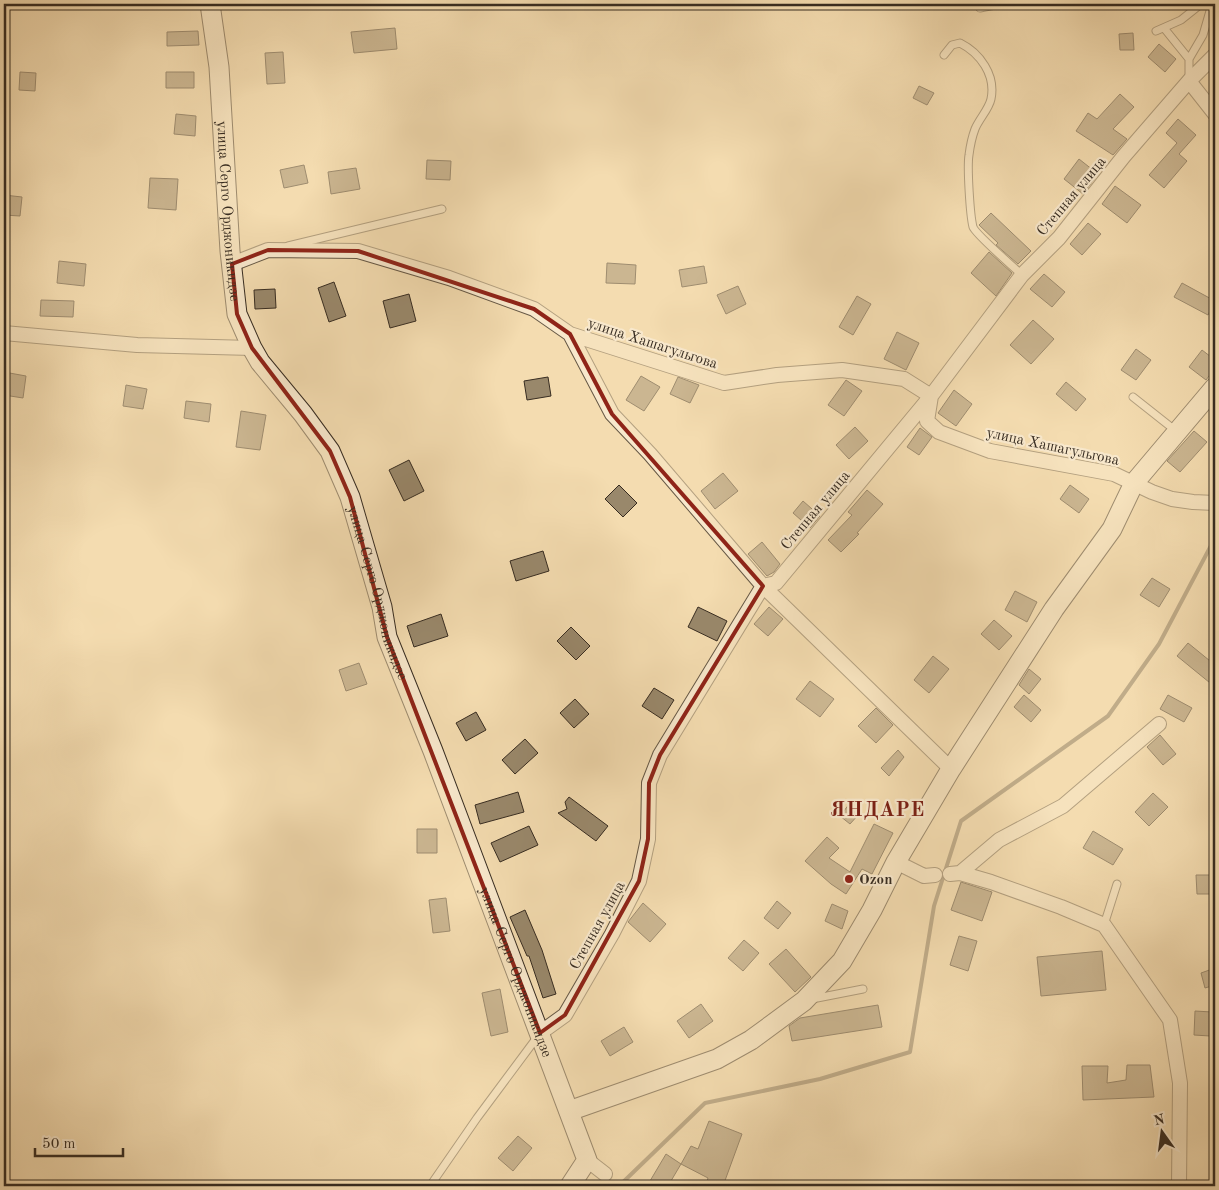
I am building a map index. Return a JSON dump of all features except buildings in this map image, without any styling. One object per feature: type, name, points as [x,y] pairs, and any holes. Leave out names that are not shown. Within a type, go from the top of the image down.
[{"type":"street","name":"улица Серго Орджоникидзе","points":[[210,4],[219,67],[237,314],[260,362],[303,414],[330,451],[347,489],[382,607],[387,637],[434,751],[587,1160]]},
{"type":"street","name":"Степная улица","points":[[540,1034],[565,1015],[635,890],[639,881],[648,839],[649,783],[660,755],[763,586],[776,583],[931,396],[1022,275],[1059,238],[1124,156],[1189,81],[1215,55]]},
{"type":"street","points":[[1189,81],[1215,114]]},
{"type":"street","points":[[232,264],[268,250],[358,251],[450,278],[534,309],[570,334],[612,414],[650,454],[763,586],[951,769]]},
{"type":"street","points":[[4,333],[136,346],[252,348]]},
{"type":"street","name":"улица Хашагульгова","points":[[570,334],[724,383],[842,370],[904,379],[931,396],[927,421],[939,432],[990,452],[1114,474],[1172,499],[1215,503]]},
{"type":"street","points":[[569,1111],[717,1059],[751,1040],[804,1001],[842,961],[872,910],[896,862],[951,769],[1054,609],[1112,529],[1134,483],[1215,387]]},
{"type":"street","points":[[1158,724],[1063,806],[999,840],[955,874],[990,882],[1043,900],[1104,925],[1170,1020],[1180,1083],[1178,1186]]},
{"type":"street","points":[[896,862],[924,876],[935,875]]},
{"type":"street","points":[[570,1186],[587,1160],[605,1174]]},
{"type":"lane","points":[[980,8],[1000,4]]},
{"type":"lane","points":[[1156,32],[1181,20],[1201,4]]},
{"type":"lane","points":[[1189,81],[1189,59],[1203,35],[1212,4]]},
{"type":"lane","points":[[1164,28],[1189,59]]},
{"type":"lane","points":[[944,55],[952,45],[960,43],[968,47],[982,60],[988,71],[992,85],[991,100],[975,129],[968,157],[974,229],[1022,275]]},
{"type":"lane","points":[[268,250],[442,209]]},
{"type":"lane","points":[[1133,397],[1177,432]]},
{"type":"lane","points":[[1104,925],[1117,884]]},
{"type":"lane","points":[[804,1001],[862,989]]},
{"type":"lane","points":[[430,1186],[540,1034]]},
{"type":"highlighted area","points":[[268,250],[358,251],[534,309],[570,334],[612,414],[763,586],[660,755],[649,783],[648,839],[639,881],[565,1015],[540,1033],[387,637],[350,497],[330,451],[252,348],[237,314],[232,264]]},
{"type":"waterway","points":[[619,1186],[705,1103],[820,1079],[910,1052],[934,906],[961,821],[1108,716],[1159,644],[1215,538]]},
{"type":"place","name":"Ozon","points":[[849,879]]},
{"type":"district","name":"ЯНДАРЕ","points":[[878,809]]}]
